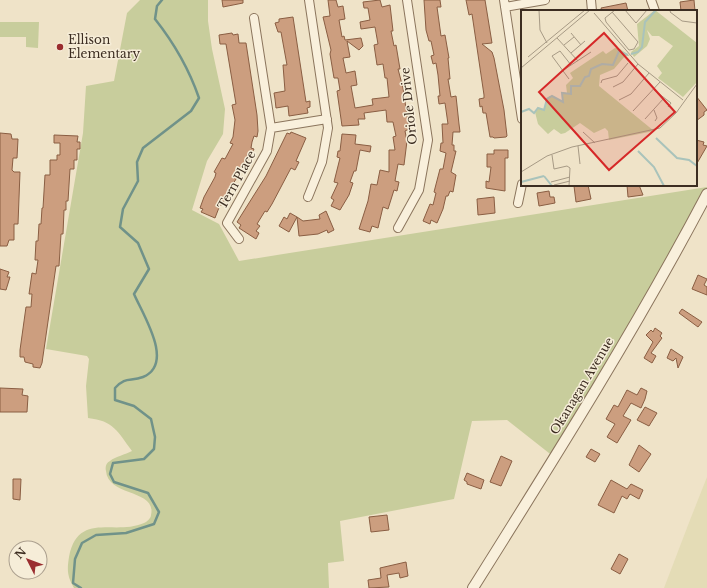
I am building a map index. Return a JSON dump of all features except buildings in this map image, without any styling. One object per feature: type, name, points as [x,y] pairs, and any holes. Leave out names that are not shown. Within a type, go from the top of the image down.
[{"type":"street","points":[[308,197],[322,162],[328,128],[309,0]]},
{"type":"street","name":"Oriole Drive","points":[[398,228],[418,190],[428,140],[407,0]]},
{"type":"street","points":[[521,113],[504,4],[545,0]]},
{"type":"street","points":[[591,0],[592,10]]},
{"type":"street","points":[[651,0],[655,10]]},
{"type":"street","name":"Tern Place","points":[[239,239],[227,223],[267,151],[271,128],[254,18]]},
{"type":"street","points":[[271,128],[327,119]]},
{"type":"street","points":[[518,203],[522,186]]},
{"type":"street","name":"Okanagan Avenue","points":[[473,588],[534,493],[606,372],[678,250],[707,194]]},
{"type":"shaded area","points":[[707,477],[707,588],[664,588],[690,520]]},
{"type":"green space","points":[[140,0],[208,0],[208,21],[212,49],[225,109],[223,134],[207,161],[192,210],[219,224],[239,261],[707,187],[707,193],[554,457],[507,420],[472,421],[454,499],[340,521],[344,561],[328,563],[329,588],[74,588],[70,580],[68,569],[69,557],[74,543],[80,534],[89,529],[133,526],[146,522],[150,519],[151,515],[151,507],[147,501],[115,485],[109,479],[106,465],[115,458],[132,451],[114,428],[109,424],[97,419],[88,418],[86,386],[89,359],[87,356],[46,349],[83,133],[86,86],[114,81],[127,13]]},
{"type":"green space","points":[[0,22],[39,22],[38,48],[26,47],[26,37],[0,37]]},
{"type":"waterway","points":[[81,588],[73,583],[75,559],[82,543],[96,535],[126,533],[154,524],[159,512],[148,493],[114,482],[110,474],[113,463],[144,459],[154,449],[155,437],[151,419],[134,406],[115,400],[115,388],[119,384],[143,377],[152,371],[156,362],[157,351],[154,338],[134,294],[149,269],[138,243],[120,227],[123,209],[138,181],[137,162],[143,148],[191,111],[199,98],[191,77],[180,57],[155,19],[157,6],[162,0]]},
{"type":"place","name":"Ellison Elementary","points":[[60,47]]}]
